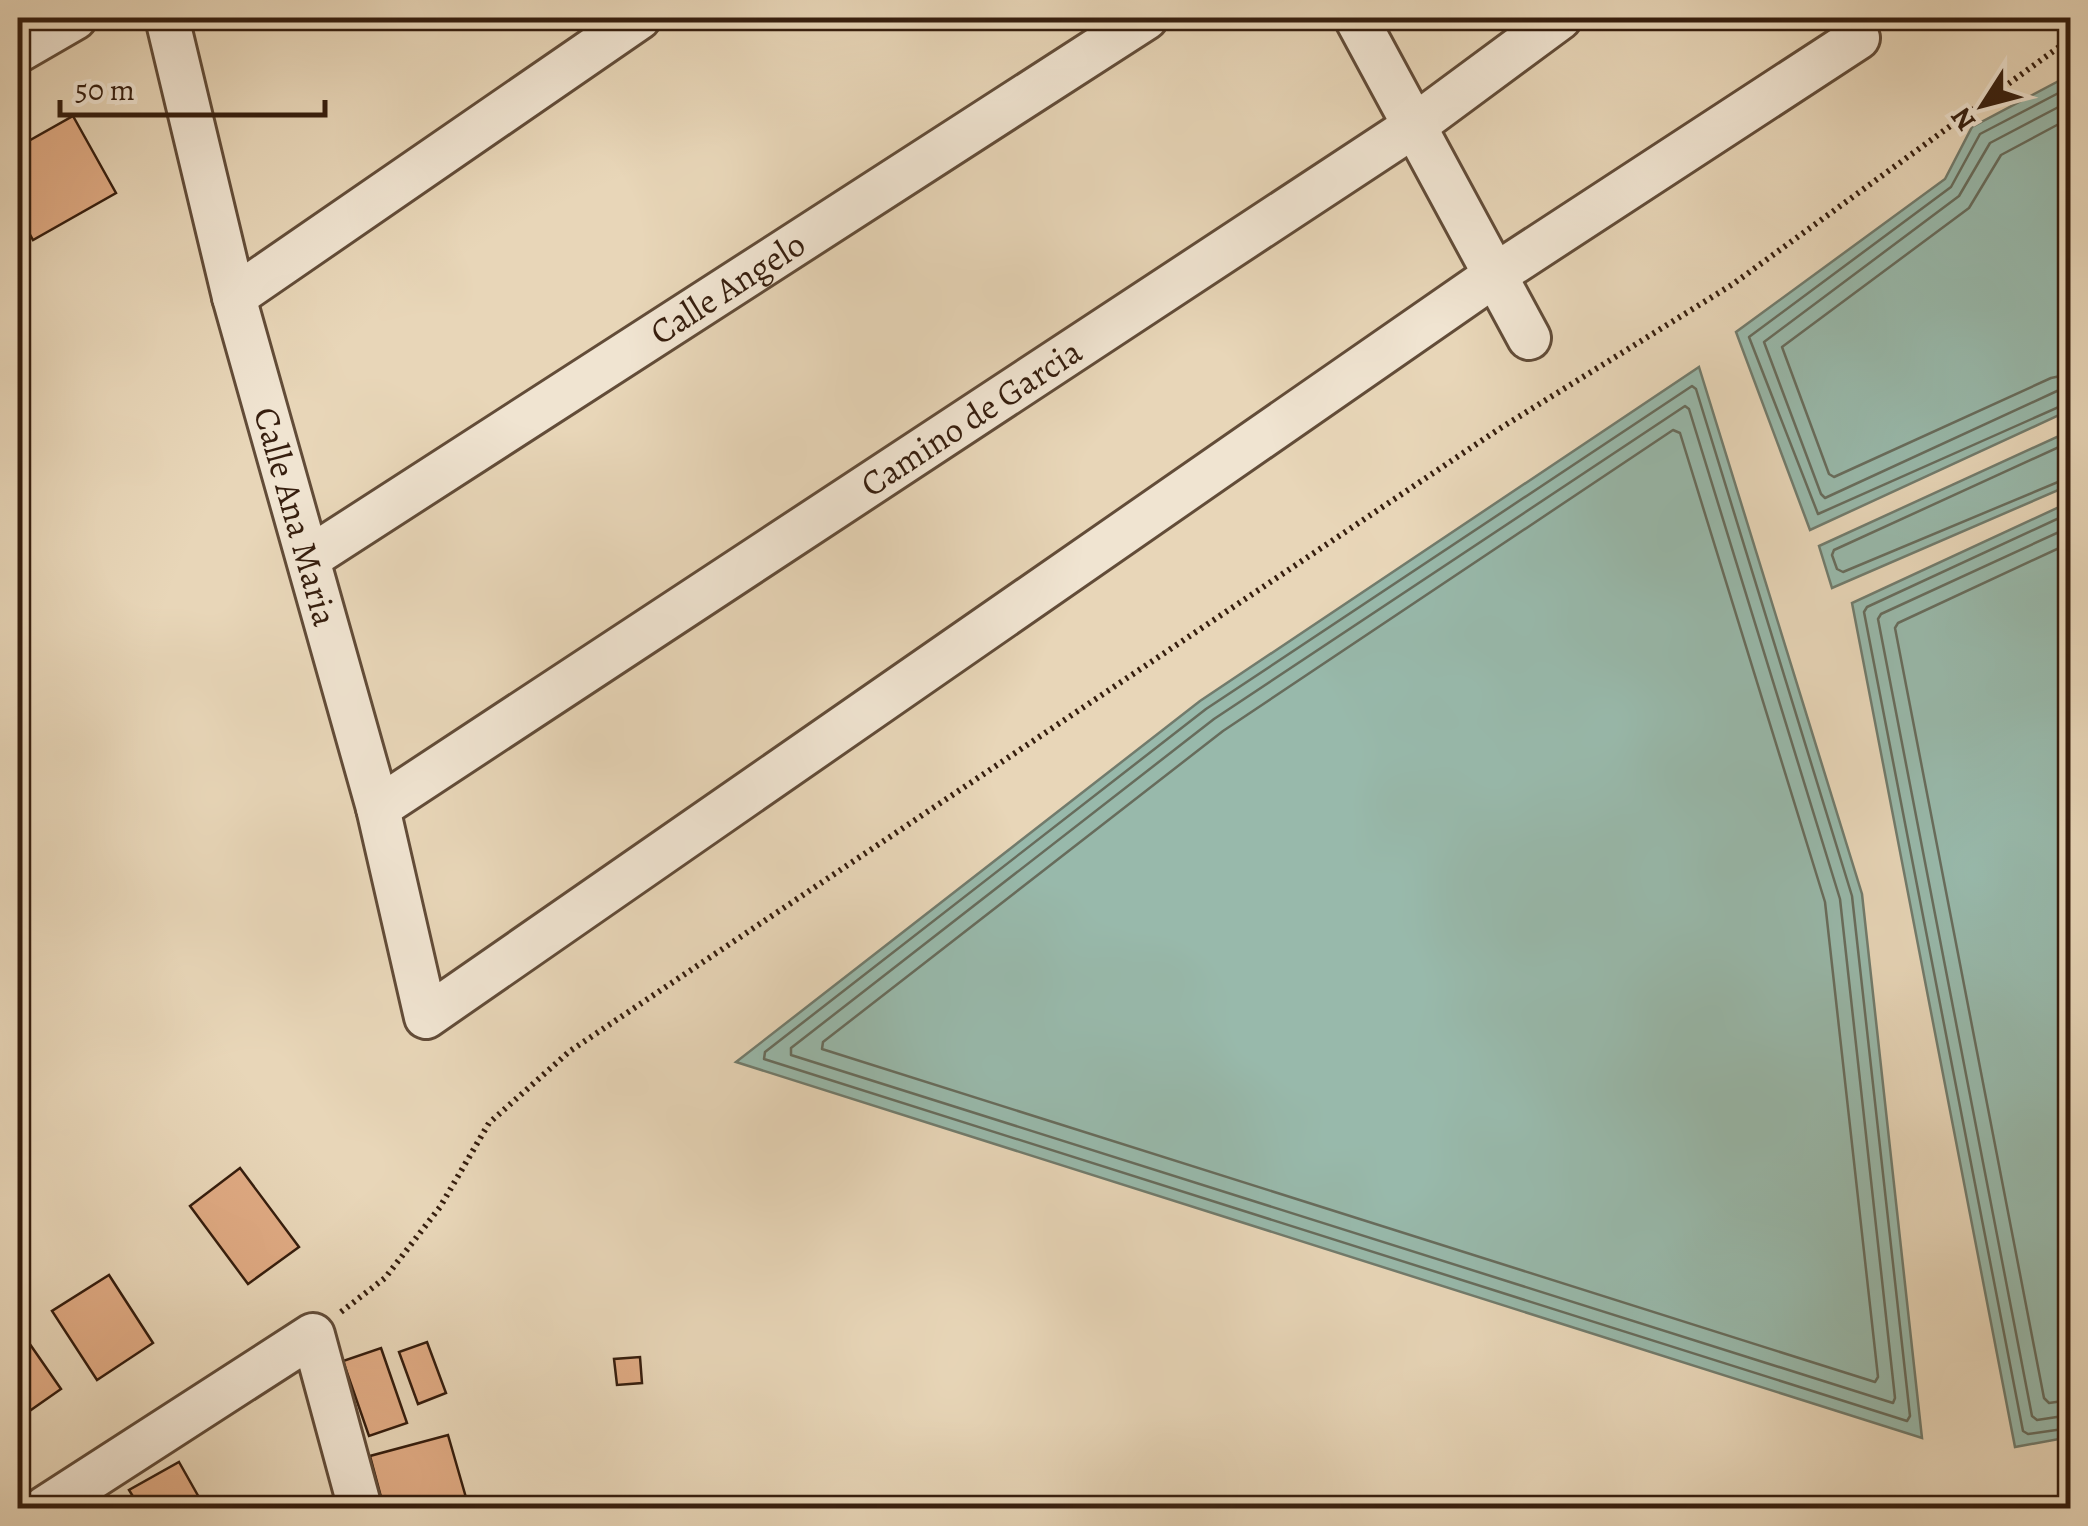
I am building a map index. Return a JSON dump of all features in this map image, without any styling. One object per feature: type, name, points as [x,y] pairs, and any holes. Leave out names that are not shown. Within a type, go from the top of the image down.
[{"type":"street","points":[[18,51],[75,18]]},
{"type":"street","name":"Calle Ana Maria","points":[[168,18],[234,297],[378,808],[426,1017],[1495,274]]},
{"type":"street","points":[[234,297],[639,18]]},
{"type":"street","name":"Calle Angelo","points":[[309,558],[1146,18]]},
{"type":"street","points":[[1356,18],[1528,338]]},
{"type":"street","name":"Camino de Garcia","points":[[378,808],[1414,126],[1560,18]]},
{"type":"street","points":[[1495,274],[1858,38]]},
{"type":"street","points":[[45,1508],[313,1335],[360,1508]]},
{"type":"path","points":[[313,1335],[385,1278],[440,1207],[490,1122],[570,1051],[1499,430],[1733,284],[2070,39]]},
{"type":"water","points":[[2070,75],[2070,410],[1810,530],[1736,332],[1945,179],[1972,127]]},
{"type":"water","points":[[1699,367],[1862,894],[1922,1438],[736,1062],[1200,701]]},
{"type":"water","points":[[2070,431],[2070,485],[1832,588],[1819,546]]},
{"type":"water","points":[[2070,502],[2070,1437],[2015,1447],[1852,603]]},
{"type":"building","points":[[73,116],[116,193],[33,240],[18,213],[18,147]]},
{"type":"building","points":[[240,1168],[299,1247],[248,1284],[190,1206]]},
{"type":"building","points":[[109,1275],[153,1343],[97,1380],[52,1311]]},
{"type":"building","points":[[18,1327],[61,1389],[18,1419]]},
{"type":"building","points":[[427,1342],[446,1393],[418,1404],[399,1352]]},
{"type":"building","points":[[381,1348],[407,1423],[369,1436],[343,1361]]},
{"type":"building","points":[[640,1357],[642,1383],[617,1385],[614,1359]]},
{"type":"building","points":[[448,1435],[469,1508],[384,1508],[370,1456]]},
{"type":"building","points":[[179,1462],[205,1508],[140,1508],[129,1490]]}]
